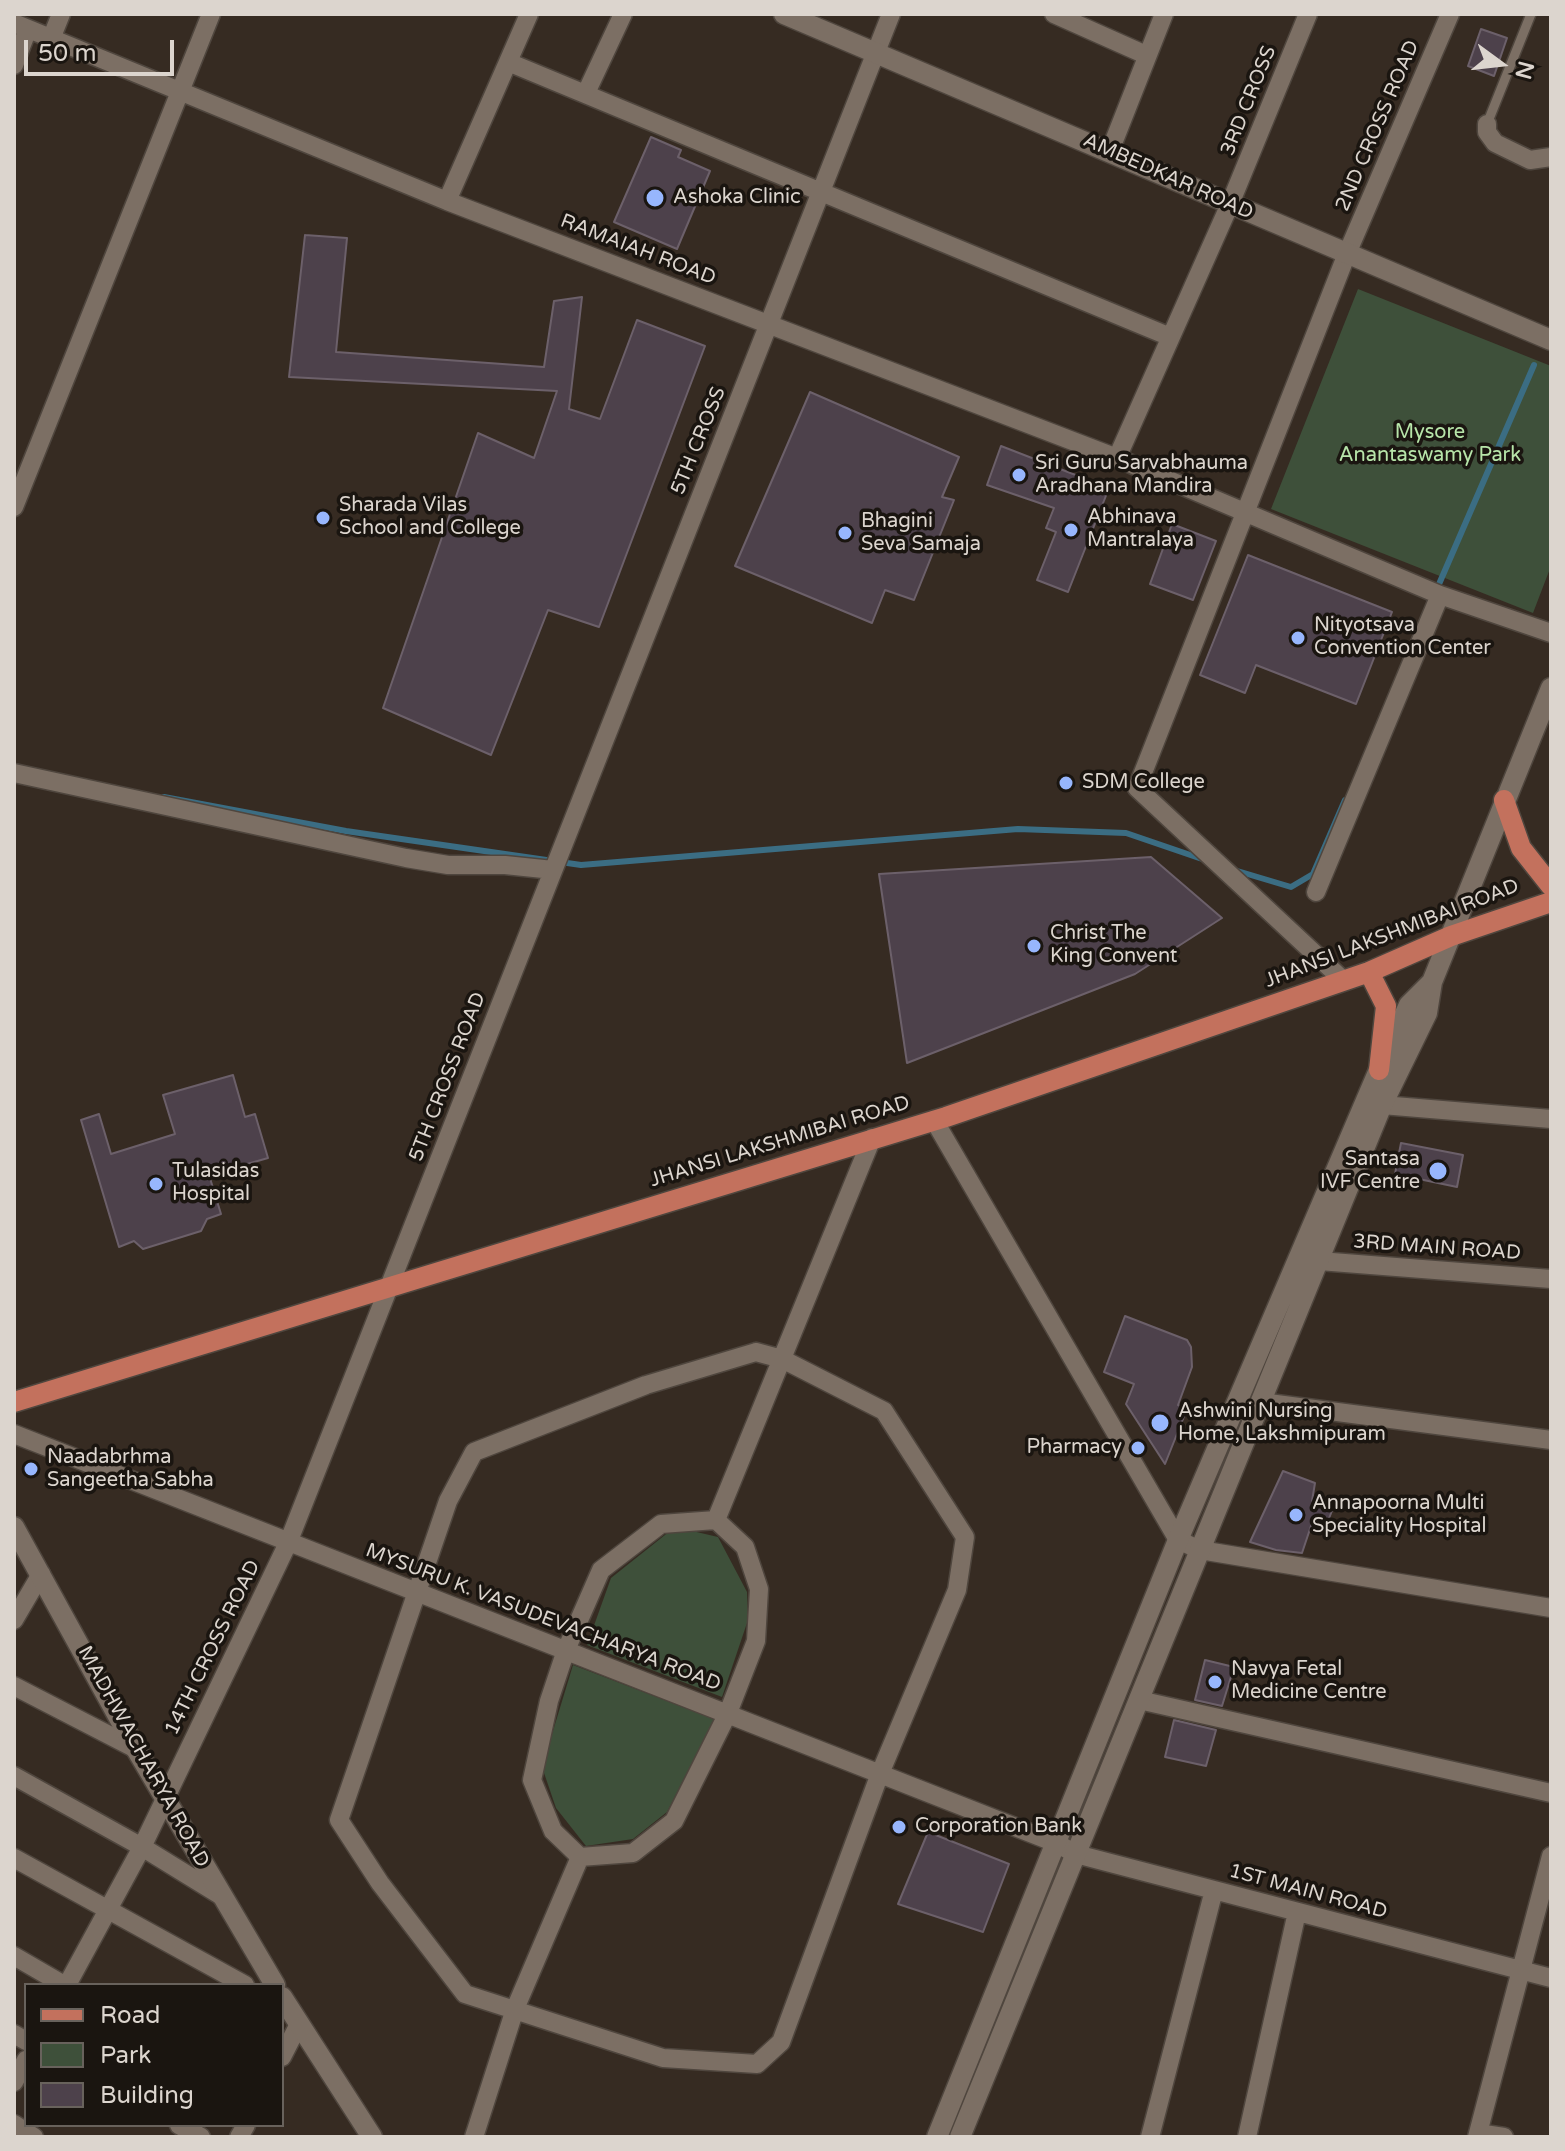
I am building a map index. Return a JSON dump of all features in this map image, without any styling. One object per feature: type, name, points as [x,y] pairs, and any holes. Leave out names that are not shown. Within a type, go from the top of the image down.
[{"type":"main road","points":[[1504,800],[1521,848],[1551,886]]},
{"type":"main road","name":"JHANSI LAKSHMIBAI ROAD","points":[[14,1402],[934,1120],[1344,981],[1451,936],[1551,902]]},
{"type":"main road","points":[[1369,972],[1386,1006],[1379,1070]]},
{"type":"street","points":[[51,39],[61,14]]},
{"type":"street","points":[[14,507],[22,462],[211,14]]},
{"type":"street","points":[[447,201],[529,14]]},
{"type":"street","points":[[586,93],[623,14]]},
{"type":"street","name":"AMBEDKAR ROAD","points":[[784,14],[1110,151],[1346,256],[1551,340]]},
{"type":"street","name":"5TH CROSS","points":[[550,877],[891,14]]},
{"type":"street","points":[[1054,14],[1146,55]]},
{"type":"street","points":[[1110,151],[1164,14]]},
{"type":"street","name":"3RD CROSS","points":[[1117,458],[1168,336],[1230,204],[1308,14]]},
{"type":"street","name":"2ND CROSS ROAD","points":[[1344,981],[1137,788],[1247,515],[1346,256],[1450,14]]},
{"type":"street","points":[[14,65],[21,26]]},
{"type":"street","name":"RAMAIAH ROAD","points":[[21,26],[447,201],[1117,458],[1440,595],[1551,633]]},
{"type":"street","points":[[508,62],[1168,336]]},
{"type":"street","points":[[1487,124],[1487,132],[1495,143],[1530,160],[1551,157]]},
{"type":"street","points":[[1316,892],[1440,595]]},
{"type":"street","points":[[960,2137],[1382,1105],[1427,1013],[1432,982],[1551,688]]},
{"type":"street","points":[[14,773],[406,858],[448,865],[505,865],[550,877]]},
{"type":"street","name":"5TH CROSS ROAD","points":[[288,1543],[550,877]]},
{"type":"street","points":[[937,2137],[1178,1540],[1379,1070],[1409,1005],[1432,982]]},
{"type":"street","points":[[1382,1105],[1551,1119]]},
{"type":"street","points":[[934,1120],[1178,1540],[1200,1550],[1551,1608]]},
{"type":"street","points":[[716,1520],[872,1138]]},
{"type":"street","name":"3RD MAIN ROAD","points":[[1319,1261],[1551,1279]]},
{"type":"street","points":[[756,1352],[782,1359],[884,1411],[965,1537],[957,1590],[879,1776],[781,2042],[757,2064],[663,2058],[465,1994],[380,1883],[339,1820],[448,1501],[474,1452],[660,1381],[756,1352]]},
{"type":"street","points":[[1261,1402],[1551,1440]]},
{"type":"street","name":"MYSURU K. VASUDEVACHARYA ROAD","points":[[14,1434],[1056,1843]]},
{"type":"street","points":[[716,1520],[745,1547],[759,1589],[756,1641],[728,1713],[674,1821],[633,1853],[580,1857],[553,1831],[532,1780],[549,1701],[566,1650],[601,1570],[661,1524],[716,1520]]},
{"type":"street","name":"MADHWACHARYA ROAD","points":[[14,1527],[136,1749],[274,1983]]},
{"type":"street","name":"14TH CROSS ROAD","points":[[67,1983],[142,1847],[288,1543]]},
{"type":"street","points":[[14,1620],[41,1574]]},
{"type":"street","points":[[14,1686],[136,1749]]},
{"type":"street","points":[[1139,1700],[1551,1793]]},
{"type":"street","points":[[14,1776],[142,1847],[220,1895]]},
{"type":"street","name":"1ST MAIN ROAD","points":[[1056,1843],[1076,1854],[1551,1978]]},
{"type":"street","points":[[1504,2137],[1478,2135],[1551,1856]]},
{"type":"street","points":[[474,2137],[515,2009],[580,1857]]},
{"type":"street","points":[[14,1858],[241,1983]]},
{"type":"street","points":[[1150,2137],[1214,1890]]},
{"type":"street","points":[[1247,2137],[1297,1912]]},
{"type":"street","points":[[14,1956],[62,1983]]},
{"type":"street","points":[[284,2044],[289,2010]]},
{"type":"street","points":[[289,2010],[372,2137]]},
{"type":"street","points":[[14,2082],[24,2064]]},
{"type":"street","points":[[14,2124],[34,2137]]},
{"type":"street","points":[[183,2127],[201,2137]]},
{"type":"lane","points":[[1487,124],[1531,14]]},
{"type":"green space","name":"Mysore Anantaswamy Park","points":[[1358,289],[1551,366],[1551,566],[1533,613],[1271,509]]},
{"type":"green space","points":[[675,1527],[718,1537],[747,1592],[748,1620],[722,1697],[587,1645],[611,1578]]},
{"type":"green space","points":[[573,1665],[714,1719],[667,1812],[633,1839],[586,1846],[556,1808],[542,1767]]},
{"type":"building","points":[[1481,29],[1507,38],[1494,76],[1468,66]]},
{"type":"building","points":[[651,137],[681,150],[678,157],[710,171],[677,249],[614,222]]},
{"type":"building","points":[[305,235],[347,238],[336,352],[544,367],[554,301],[582,297],[569,409],[600,419],[637,320],[705,346],[599,627],[548,610],[491,755],[383,708],[478,433],[534,458],[557,391],[289,377]]},
{"type":"building","name":"Bhagini Seva Samaja","points":[[810,392],[959,457],[942,497],[954,500],[914,600],[885,590],[872,623],[735,566]]},
{"type":"building","name":"Abhinava Mantralaya","points":[[1001,446],[1109,488],[1068,592],[1037,580],[1056,532],[1046,528],[1054,508],[987,485]]},
{"type":"building","points":[[1172,524],[1216,541],[1193,600],[1150,584]]},
{"type":"building","name":"Nityotsava Convention Center","points":[[1248,555],[1392,612],[1356,704],[1256,665],[1245,693],[1200,675]]},
{"type":"building","name":"Christ The King Convent","points":[[1151,857],[1222,918],[1135,974],[907,1063],[879,874]]},
{"type":"building","name":"Tulasidas Hospital","points":[[233,1075],[245,1117],[255,1114],[268,1158],[209,1175],[221,1214],[207,1219],[201,1231],[143,1249],[134,1241],[119,1247],[81,1120],[99,1114],[111,1154],[175,1134],[163,1095]]},
{"type":"building","points":[[1401,1143],[1463,1155],[1457,1187],[1395,1174]]},
{"type":"building","points":[[1125,1316],[1187,1340],[1191,1347],[1192,1367],[1178,1405],[1187,1409],[1165,1464],[1126,1404],[1134,1384],[1104,1372]]},
{"type":"building","name":"Annapoorna Multi Speciality Hospital","points":[[1283,1471],[1315,1483],[1312,1501],[1333,1508],[1325,1529],[1312,1523],[1302,1553],[1276,1550],[1250,1542]]},
{"type":"building","name":"Navya Fetal Medicine Centre","points":[[1205,1660],[1234,1667],[1222,1706],[1195,1700]]},
{"type":"building","points":[[1174,1720],[1216,1730],[1206,1766],[1165,1757]]},
{"type":"building","points":[[928,1832],[1009,1864],[983,1932],[898,1904]]},
{"type":"waterway","points":[[1436,591],[1534,365]]},
{"type":"waterway","points":[[164,797],[346,831],[581,865],[1018,829],[1126,833],[1205,860]]},
{"type":"waterway","points":[[1234,870],[1291,887],[1313,874],[1345,800]]},
{"type":"place","name":"Ashoka Clinic","points":[[655,198]]},
{"type":"place","name":"Sri Guru Sarvabhauma Aradhana Mandira","points":[[1019,475]]},
{"type":"place","name":"Sharada Vilas School and College","points":[[323,518]]},
{"type":"place","name":"Abhinava Mantralaya","points":[[1071,530]]},
{"type":"place","name":"Bhagini Seva Samaja","points":[[845,533]]},
{"type":"place","name":"Nityotsava Convention Center","points":[[1298,638]]},
{"type":"place","name":"SDM College","points":[[1066,783]]},
{"type":"place","name":"Christ The King Convent","points":[[1034,946]]},
{"type":"place","name":"Santasa IVF Centre","points":[[1438,1171]]},
{"type":"place","name":"Tulasidas Hospital","points":[[156,1184]]},
{"type":"place","name":"Ashwini Nursing Home, Lakshmipuram","points":[[1160,1423]]},
{"type":"place","name":"Pharmacy","points":[[1138,1448]]},
{"type":"place","name":"Naadabrhma Sangeetha Sabha","points":[[31,1469]]},
{"type":"place","name":"Annapoorna Multi Speciality Hospital","points":[[1296,1515]]},
{"type":"place","name":"Navya Fetal Medicine Centre","points":[[1215,1682]]},
{"type":"place","name":"Corporation Bank","points":[[899,1827]]}]
